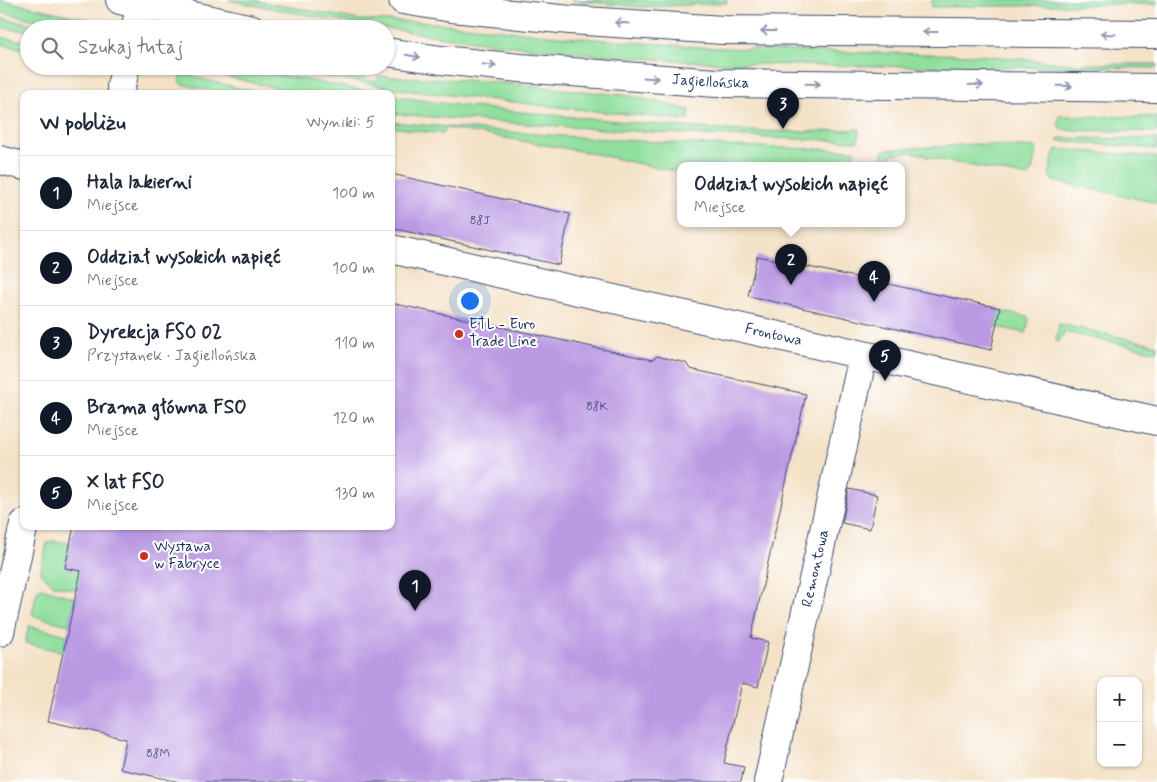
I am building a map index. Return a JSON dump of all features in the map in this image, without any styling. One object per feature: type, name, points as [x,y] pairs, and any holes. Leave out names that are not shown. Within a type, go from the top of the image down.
[{"type":"main road","points":[[403,0],[452,8],[570,20],[723,30],[1157,34]]},
{"type":"main road","points":[[134,8],[201,20]]},
{"type":"main road","name":"Jagiellońska","points":[[395,53],[520,68],[716,83],[1157,88]]},
{"type":"main road","points":[[0,160],[20,165]]},
{"type":"main road","name":"Frontowa","points":[[395,250],[1157,421]]},
{"type":"main road","name":"Remontowa","points":[[768,782],[863,356]]},
{"type":"main road","points":[[0,632],[23,530]]},
{"type":"green space","points":[[0,0],[91,20],[35,20],[0,12]]},
{"type":"green space","points":[[228,0],[253,0],[360,20],[335,20]]},
{"type":"green space","points":[[572,0],[727,0],[727,3],[641,7]]},
{"type":"green space","points":[[932,0],[1157,0],[1157,4],[932,7]]},
{"type":"green space","points":[[0,18],[20,22],[20,30],[0,28]]},
{"type":"green space","points":[[395,21],[427,22],[567,37],[701,47],[979,55],[1071,64],[1157,64],[1157,68],[833,66],[726,63],[663,60],[538,49],[395,30]]},
{"type":"green space","points":[[0,37],[20,40],[20,48],[0,44]]},
{"type":"green space","points":[[180,75],[191,75],[247,90],[208,90],[179,82]]},
{"type":"green space","points":[[219,75],[279,75],[362,90],[285,90]]},
{"type":"green space","points":[[318,75],[361,75],[366,80],[377,81],[378,76],[483,81],[631,96],[690,110],[689,120],[405,90]]},
{"type":"green space","points":[[395,96],[498,110],[701,128],[795,132],[859,129],[858,141],[742,137],[395,114]]},
{"type":"green space","points":[[1059,116],[1157,117],[1157,132],[1061,130],[1058,125]]},
{"type":"green space","points":[[395,122],[623,140],[855,150],[853,162],[677,162],[677,172],[586,152],[459,130],[445,128],[444,133],[395,128]]},
{"type":"green space","points":[[1060,138],[1157,139],[1157,149],[1057,141]]},
{"type":"green space","points":[[976,144],[1037,148],[1029,177],[909,152],[892,154],[890,162],[881,162],[884,150]]},
{"type":"green space","points":[[1056,149],[1157,157],[1157,203],[1053,181],[1049,176]]},
{"type":"green space","points":[[999,311],[1027,317],[1029,319],[1026,333],[996,327]]},
{"type":"green space","points":[[1059,324],[1157,345],[1157,352],[1064,332],[1058,343],[1056,340]]},
{"type":"green space","points":[[53,541],[70,543],[65,567],[81,571],[77,590],[54,585],[40,573],[47,543]]},
{"type":"green space","points":[[41,588],[75,598],[69,625],[32,614],[37,591]]},
{"type":"green space","points":[[29,626],[67,635],[63,652],[25,643]]},
{"type":"building","points":[[395,175],[570,214],[559,265],[395,229]]},
{"type":"building","points":[[757,256],[1000,308],[991,350],[748,296]]},
{"type":"building","points":[[395,304],[652,360],[657,356],[686,363],[690,369],[806,394],[751,638],[768,642],[758,687],[742,683],[724,763],[744,767],[741,782],[180,782],[120,769],[126,739],[48,721],[81,571],[65,568],[73,530],[395,530]]},
{"type":"building","points":[[849,489],[877,495],[870,529],[842,523]]},
{"type":"place","name":"Dyrekcja FSO 02","points":[[783,129]]},
{"type":"place","name":"Oddział wysokich napięć","points":[[791,285]]},
{"type":"place","name":"Brama główna FSO","points":[[874,302]]},
{"type":"place","name":"ETL - Euro Trade Line","points":[[459,334]]},
{"type":"place","name":"X lat FSO","points":[[885,381]]},
{"type":"place","name":"Wystawa w Fabryce","points":[[144,556]]},
{"type":"place","name":"Hala lakierni","points":[[415,611]]}]
